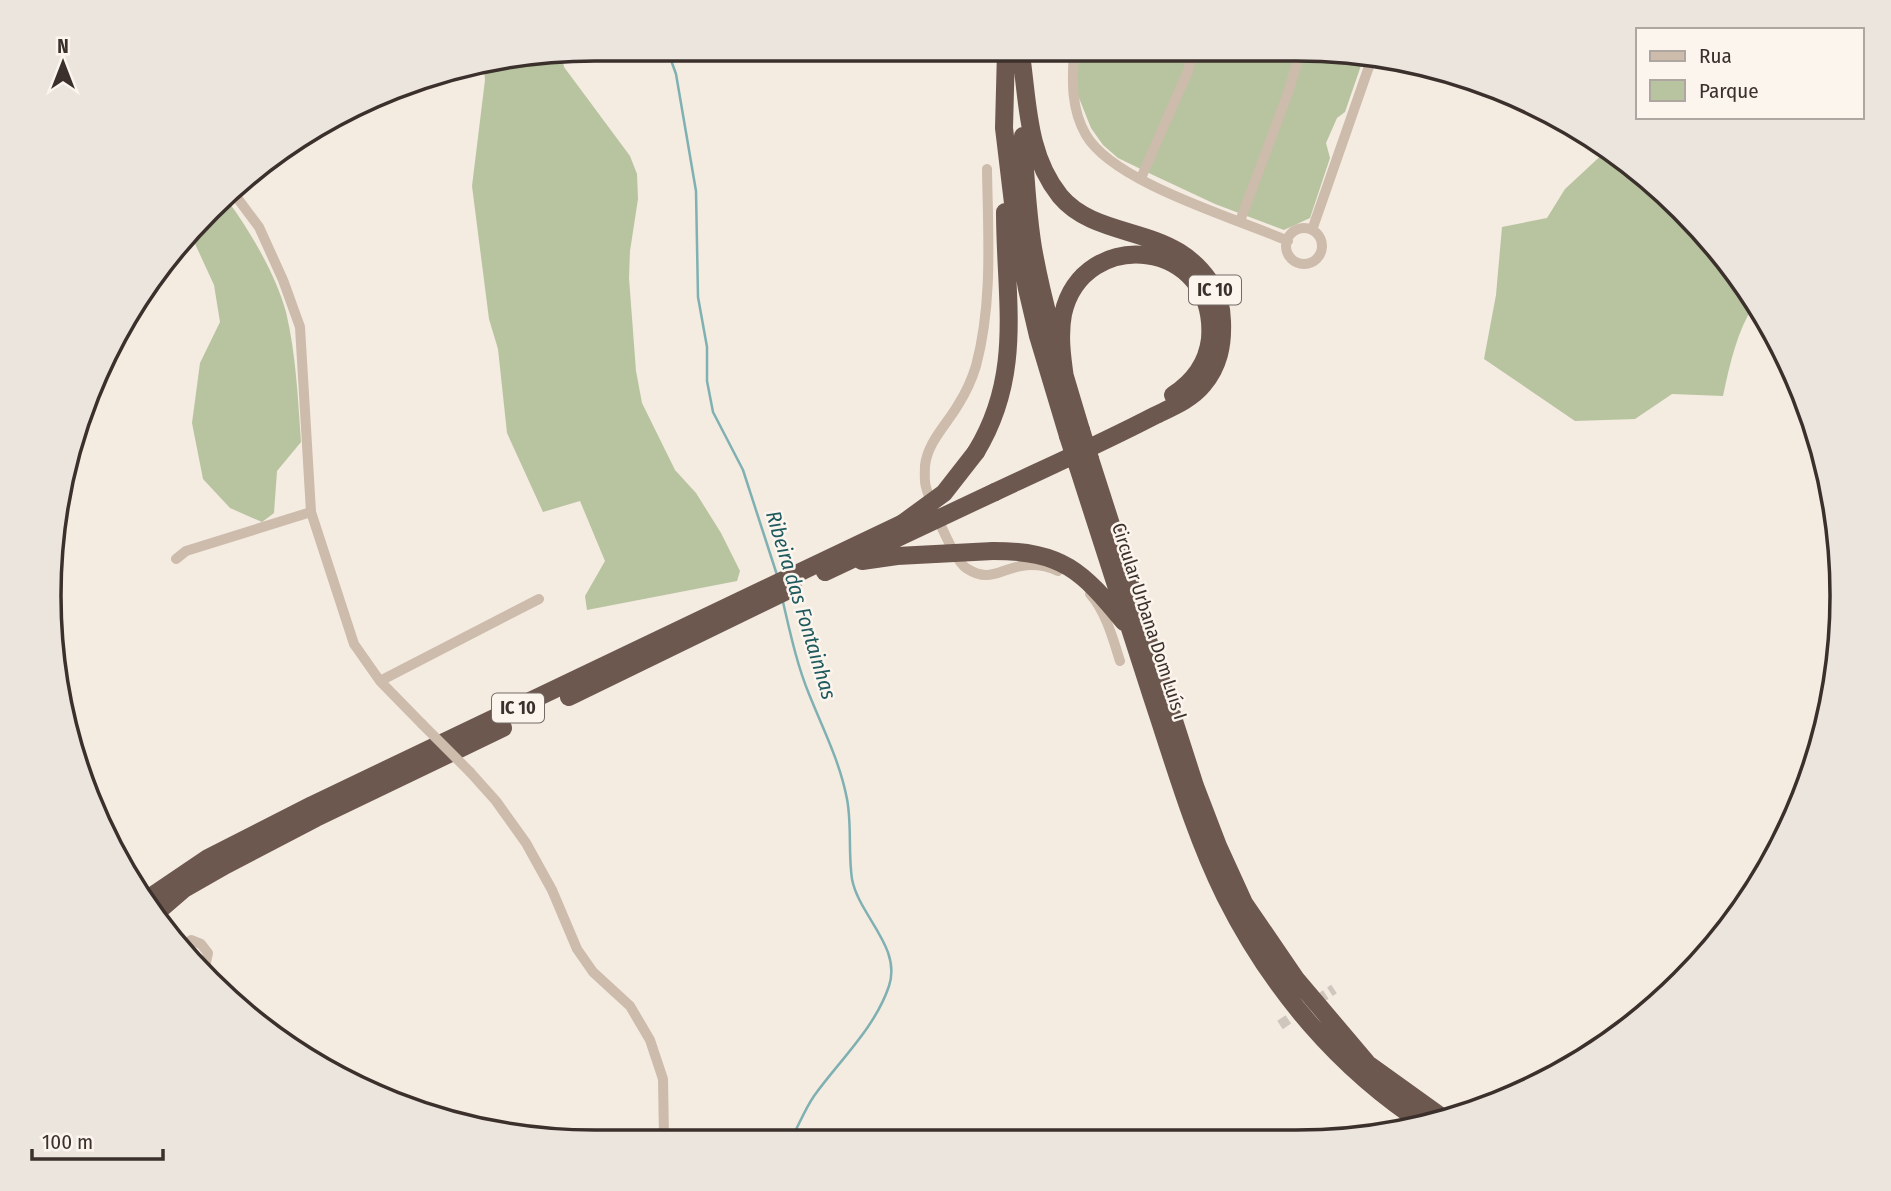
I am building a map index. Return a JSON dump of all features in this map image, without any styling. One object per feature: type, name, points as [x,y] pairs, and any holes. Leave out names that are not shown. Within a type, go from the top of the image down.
[{"type":"highway","name":"Circular Urbana Dom Luís I","points":[[1015,61],[1004,128],[1027,289],[1048,371],[1074,433],[1195,786],[1218,845],[1244,903],[1296,979],[1368,1064],[1435,1112]]},
{"type":"highway","name":"Circular Urbana Dom Luís I","points":[[1017,61],[1029,218],[1040,284],[1065,378],[1074,433]]},
{"type":"highway","name":"IC 10","points":[[154,895],[208,858],[312,805],[903,523],[1123,433],[1181,402],[1201,388],[1216,368],[1223,340],[1222,314],[1213,286],[1200,268],[1177,251],[1086,217],[1061,197],[1044,172],[1035,151],[1018,61]]},
{"type":"highway","name":"IC 10","points":[[903,523],[944,493],[976,452],[994,418],[1008,368],[1004,128]]},
{"type":"highway","name":"IC 10","points":[[162,908],[184,889],[316,818],[825,572],[1177,393],[1198,373],[1209,350],[1211,324],[1207,302],[1197,284],[1175,263],[1153,256],[1119,257],[1090,270],[1074,288],[1063,314],[1065,378]]},
{"type":"highway","name":"Circular Urbana Dom Luís I","points":[[1084,461],[1130,628],[1206,853],[1224,895],[1272,976],[1320,1035],[1363,1079],[1414,1116]]},
{"type":"highway","name":"IC 10","points":[[825,572],[884,557],[993,551],[1016,551],[1045,556],[1074,569],[1096,588],[1130,628]]},
{"type":"street","points":[[1074,61],[1072,91],[1076,111],[1086,136],[1103,157],[1197,205],[1288,241]]},
{"type":"street","points":[[1141,178],[1190,61]]},
{"type":"street","points":[[1240,221],[1272,138],[1297,61]]},
{"type":"street","points":[[1312,230],[1369,67]]},
{"type":"street","points":[[987,169],[988,269],[983,330],[975,369],[958,406],[941,429],[925,462],[925,485],[943,530],[962,566],[980,576],[996,575],[1021,566],[1049,567],[1074,578],[1096,601],[1111,632],[1120,661]]},
{"type":"street","points":[[238,199],[259,227],[283,280],[300,327],[311,512],[354,644],[380,681],[496,801],[526,843],[552,890],[577,949],[593,972],[630,1006],[650,1040],[663,1079],[664,1130]]},
{"type":"street","points":[[1303,228],[1312,230],[1320,237],[1321,253],[1312,262],[1295,261],[1287,250],[1288,241],[1294,232],[1303,228]]},
{"type":"street","points":[[176,559],[187,551],[311,512]]},
{"type":"street","points":[[380,681],[540,599]]},
{"type":"street","points":[[191,940],[201,944],[208,953],[206,961]]},
{"type":"green space","points":[[1076,61],[1296,61],[1361,66],[1345,112],[1337,118],[1326,143],[1330,158],[1310,218],[1284,230],[1215,204],[1118,158],[1103,145],[1091,128],[1077,93]]},
{"type":"green space","points":[[563,62],[564,67],[630,156],[637,174],[638,199],[629,278],[636,371],[642,403],[675,470],[696,493],[721,533],[740,571],[737,581],[587,610],[585,596],[605,561],[580,501],[543,512],[507,433],[498,349],[489,319],[472,186],[484,73]]},
{"type":"green space","points":[[1600,157],[1648,194],[1697,243],[1719,270],[1749,314],[1731,359],[1723,396],[1672,394],[1635,419],[1575,421],[1484,359],[1496,295],[1502,227],[1547,218],[1565,189]]},
{"type":"green space","points":[[231,205],[262,254],[282,298],[296,377],[301,442],[277,471],[274,513],[262,522],[230,508],[203,479],[192,423],[200,363],[220,322],[214,285],[194,243]]},
{"type":"waterway","name":"Ribeira das Fontainhas","points":[[671,61],[676,74],[696,191],[698,297],[707,347],[707,381],[713,412],[743,470],[777,575]]},
{"type":"waterway","name":"Ribeira das Fontainhas","points":[[783,602],[801,672],[844,785],[850,829],[852,879],[856,893],[885,945],[891,972],[889,986],[875,1016],[814,1096],[796,1130]]},
{"type":"tunnel","points":[[1280,1025],[1334,989]]}]
